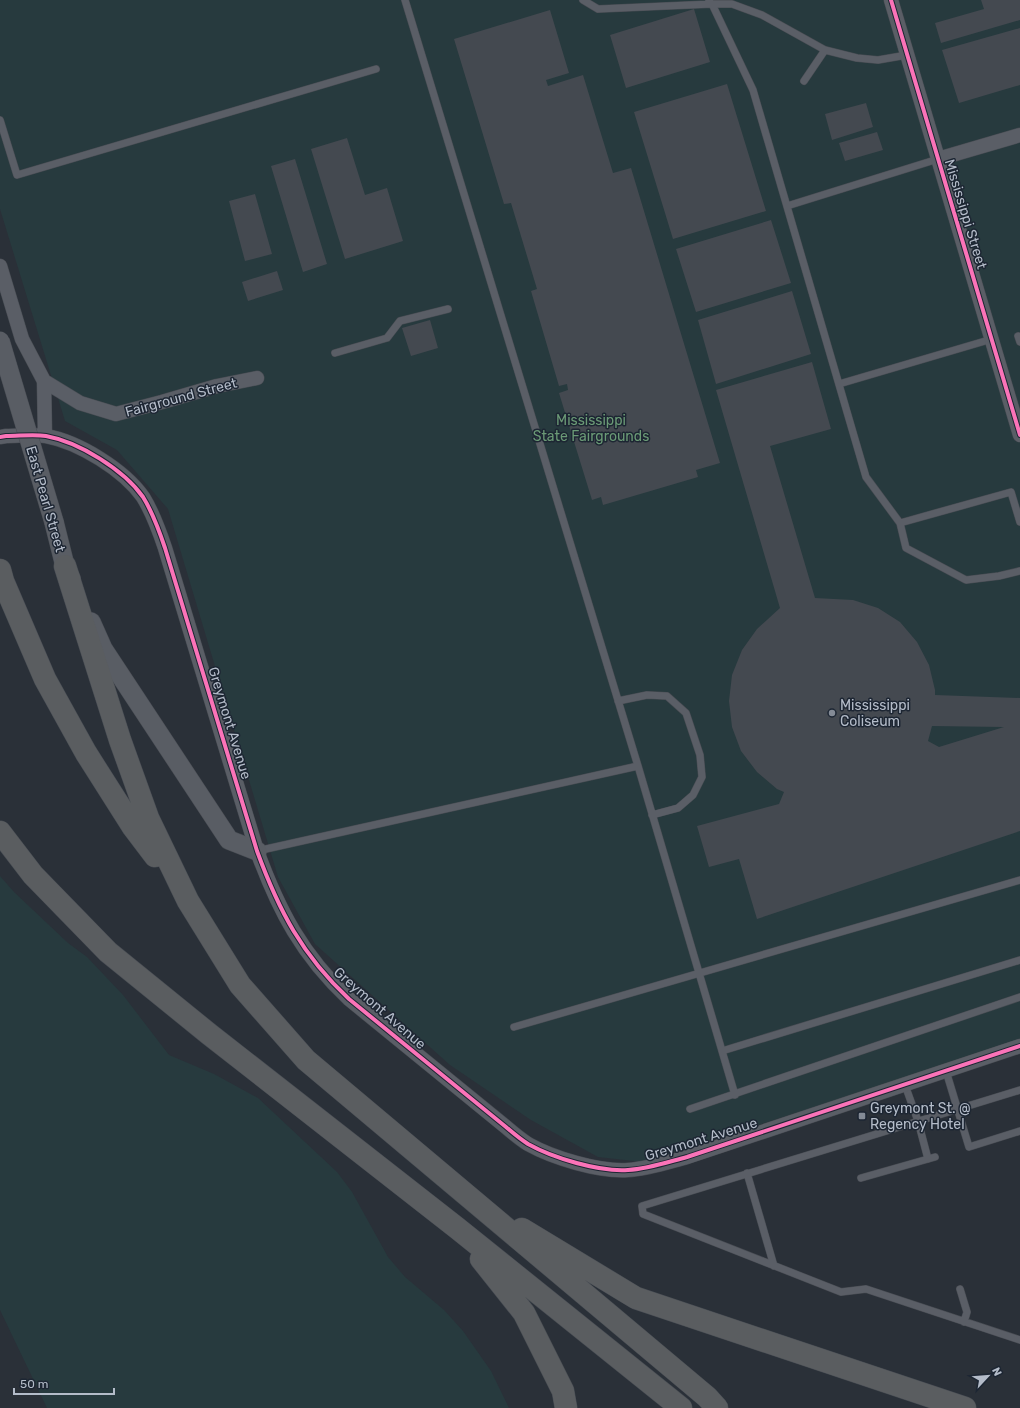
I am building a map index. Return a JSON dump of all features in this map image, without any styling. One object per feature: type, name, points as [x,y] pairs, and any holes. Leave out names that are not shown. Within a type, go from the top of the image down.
[{"type":"highway","points":[[65,566],[120,740],[148,818],[188,901]]},
{"type":"highway","points":[[0,570],[3,581],[45,679],[86,753],[134,827],[188,901],[240,984],[306,1060],[706,1397],[717,1408]]},
{"type":"highway","points":[[0,832],[33,875],[108,952],[209,1034],[457,1228],[680,1408]]},
{"type":"highway","points":[[461,1192],[636,1298],[964,1408]]},
{"type":"highway","points":[[457,1228],[524,1313],[563,1391],[566,1408]]},
{"type":"main road","name":"East Pearl Street","points":[[0,341],[54,522],[65,566],[103,648],[230,840],[257,851]]},
{"type":"street","name":"Mississippi Street","points":[[891,0],[1020,435]]},
{"type":"street","points":[[938,159],[1020,135]]},
{"type":"street","points":[[0,266],[22,339],[44,381],[45,436]]},
{"type":"street","name":"Fairground Street","points":[[44,381],[80,403],[116,414],[217,386],[257,378]]},
{"type":"street","name":"Greymont Avenue","points":[[0,437],[45,436],[65,441],[106,463],[125,478],[142,497],[154,517],[165,548],[257,851],[272,890],[285,917],[317,965],[331,982],[349,999],[527,1143],[549,1154],[590,1166],[627,1170],[647,1167],[687,1157],[1020,1046]]},
{"type":"lane","points":[[405,0],[638,766],[735,1095]]},
{"type":"lane","points":[[582,0],[598,9],[710,2],[732,4],[762,14],[825,50],[857,58],[878,60],[907,55]]},
{"type":"lane","points":[[710,2],[753,90],[866,476],[900,524],[906,548],[966,580],[999,576],[1020,571]]},
{"type":"lane","points":[[804,81],[825,50]]},
{"type":"lane","points":[[0,120],[17,175],[376,69]]},
{"type":"lane","points":[[787,206],[938,159]]},
{"type":"lane","points":[[335,353],[386,338],[400,321],[448,308]]},
{"type":"lane","points":[[839,384],[992,339]]},
{"type":"lane","points":[[900,524],[1011,492],[1020,522]]},
{"type":"lane","points":[[618,701],[647,694],[668,696],[686,712],[700,755],[702,777],[693,795],[678,808],[652,815]]},
{"type":"lane","points":[[257,851],[638,766]]},
{"type":"lane","points":[[514,1027],[1020,880]]},
{"type":"lane","points":[[722,1051],[1020,960]]},
{"type":"lane","points":[[690,1109],[735,1095],[1020,997]]},
{"type":"lane","points":[[946,1071],[966,1148],[1020,1131]]},
{"type":"lane","points":[[861,1178],[932,1158],[905,1085]]},
{"type":"lane","points":[[1020,1090],[642,1206],[643,1214],[841,1292],[866,1289],[1020,1340]]},
{"type":"lane","points":[[747,1173],[774,1266]]},
{"type":"lane","points":[[960,1290],[967,1312],[964,1322]]},
{"type":"green space","name":"Mississippi State Fairgrounds","points":[[0,0],[1020,0],[1020,1041],[643,1162],[598,1157],[531,1120],[450,1065],[315,944],[278,877],[168,509],[117,450],[65,421],[0,209]]},
{"type":"green space","points":[[0,876],[14,892],[68,943],[87,957],[123,995],[169,1055],[214,1074],[258,1098],[337,1172],[352,1192],[388,1257],[405,1277],[444,1310],[463,1331],[491,1371],[509,1408],[47,1408],[0,1310]]},
{"type":"building","points":[[981,0],[1020,0],[1020,20],[941,43],[935,23],[984,9]]},
{"type":"building","points":[[694,9],[710,62],[626,88],[610,35]]},
{"type":"building","points":[[550,10],[569,73],[546,80],[548,86],[583,75],[613,173],[631,168],[720,463],[696,470],[698,477],[603,505],[601,497],[592,500],[559,393],[568,390],[567,384],[559,386],[531,291],[537,289],[511,203],[504,204],[454,39]]},
{"type":"building","points":[[1020,28],[1020,85],[959,103],[942,50]]},
{"type":"building","points":[[727,84],[766,211],[673,239],[634,112]]},
{"type":"building","points":[[866,103],[873,127],[832,140],[825,114]]},
{"type":"building","points":[[877,132],[883,150],[845,161],[839,143]]},
{"type":"building","points":[[347,138],[365,195],[387,188],[403,241],[345,259],[311,149]]},
{"type":"building","points":[[295,159],[327,264],[303,272],[271,166]]},
{"type":"building","points":[[255,194],[272,254],[245,261],[229,201]]},
{"type":"building","points":[[771,220],[791,283],[696,312],[676,249]]},
{"type":"building","points":[[277,271],[283,290],[248,301],[242,282]]},
{"type":"building","points":[[792,291],[811,354],[716,384],[698,320]]},
{"type":"building","points":[[430,320],[438,348],[411,356],[402,328]]},
{"type":"building","points":[[812,362],[831,429],[770,446],[815,598],[853,600],[878,608],[900,622],[917,642],[929,665],[935,695],[1020,698],[1020,831],[757,919],[739,859],[709,867],[697,826],[779,804],[784,792],[777,789],[757,772],[741,751],[732,727],[729,701],[732,675],[742,650],[757,629],[780,608],[716,390]],"holes":[[[932,726],[1004,727],[939,747],[928,741]]]},
{"type":"cycle path","points":[[891,0],[1020,435]]},
{"type":"cycle path","points":[[0,437],[41,435],[72,444],[113,467],[135,487],[143,497],[153,515],[165,548],[257,851],[283,913],[305,949],[318,966],[349,999],[528,1144],[563,1159],[604,1169],[628,1170],[650,1167],[687,1157],[1020,1046]]},
{"type":"place","name":"Mississippi Coliseum","points":[[832,713]]},
{"type":"place","name":"Greymont St. @ Regency Hotel","points":[[862,1116]]}]
